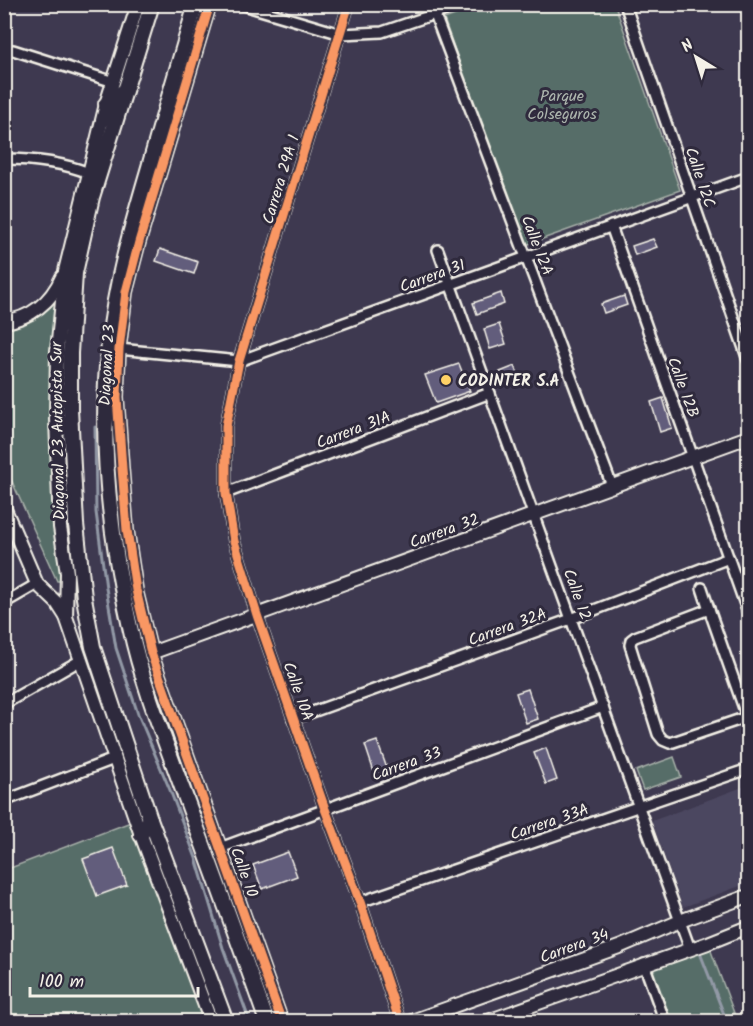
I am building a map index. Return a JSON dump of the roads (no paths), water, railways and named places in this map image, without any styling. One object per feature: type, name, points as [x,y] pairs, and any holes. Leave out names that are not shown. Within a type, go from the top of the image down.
[{"type":"main road","name":"Diagonal 23 Autopista Sur","points":[[150,819],[93,647],[86,608],[63,409],[70,353],[75,273],[92,196],[114,123],[119,87],[152,4]]},
{"type":"main road","name":"Calle 10","points":[[196,4],[128,241],[116,295],[106,382],[105,429],[111,525],[130,629],[163,734],[267,1022]]},
{"type":"main road","points":[[114,123],[106,104],[119,87]]},
{"type":"main road","points":[[150,819],[142,837],[160,844]]},
{"type":"main road","points":[[150,819],[226,1022]]},
{"type":"street","points":[[4,50],[13,51],[119,87],[138,4]]},
{"type":"street","name":"Diagonal 23","points":[[179,732],[151,653],[136,590],[127,530],[117,397],[119,349],[126,292],[136,252],[210,4]]},
{"type":"street","points":[[240,4],[341,34],[382,32],[464,4]]},
{"type":"street","name":"Carrera 29A 1","points":[[239,361],[349,4]]},
{"type":"street","name":"Calle 12C","points":[[625,4],[748,360]]},
{"type":"street","name":"Calle 12A","points":[[435,15],[612,486]]},
{"type":"street","points":[[66,617],[67,573],[60,527],[63,409],[57,351],[65,271],[106,104]]},
{"type":"street","points":[[4,159],[52,162],[88,173]]},
{"type":"street","name":"Carrera 31","points":[[119,349],[239,361],[748,177]]},
{"type":"street","name":"Calle 12B","points":[[611,226],[748,613]]},
{"type":"street","name":"Calle 12","points":[[438,250],[690,949]]},
{"type":"street","points":[[4,322],[24,317],[46,302],[57,288],[65,271]]},
{"type":"street","name":"Calle 10A","points":[[239,361],[226,426],[226,493],[234,541],[256,615],[360,902],[400,1022]]},
{"type":"street","name":"Carrera 31A","points":[[226,493],[490,393]]},
{"type":"street","name":"Carrera 32","points":[[151,653],[748,437]]},
{"type":"street","points":[[4,507],[37,584],[57,603],[66,617],[114,759],[211,1022]]},
{"type":"street","name":"Carrera 32A","points":[[293,719],[571,619],[729,558]]},
{"type":"street","points":[[4,603],[37,584]]},
{"type":"street","points":[[702,588],[748,717],[670,743],[658,734],[630,645],[635,637],[709,609]]},
{"type":"street","points":[[4,704],[81,660]]},
{"type":"street","name":"Carrera 33","points":[[220,848],[603,707]]},
{"type":"street","name":"Calle 10","points":[[179,732],[282,1022]]},
{"type":"street","points":[[4,801],[114,759]]},
{"type":"street","name":"Carrera 33A","points":[[360,902],[748,770]]},
{"type":"street","name":"Carrera 34","points":[[409,1022],[619,947],[748,896]]},
{"type":"street","points":[[484,1022],[748,927]]},
{"type":"street","points":[[644,964],[665,1022]]},
{"type":"waterway","points":[[95,427],[96,512],[116,648],[138,714],[196,858],[223,948],[250,1022]]},
{"type":"waterway","points":[[700,953],[727,1022]]},
{"type":"place","name":"CODINTER S.A","points":[[446,380]]},
{"type":"park label","name":"Parque Colseguros","points":[[562,104]]}]
